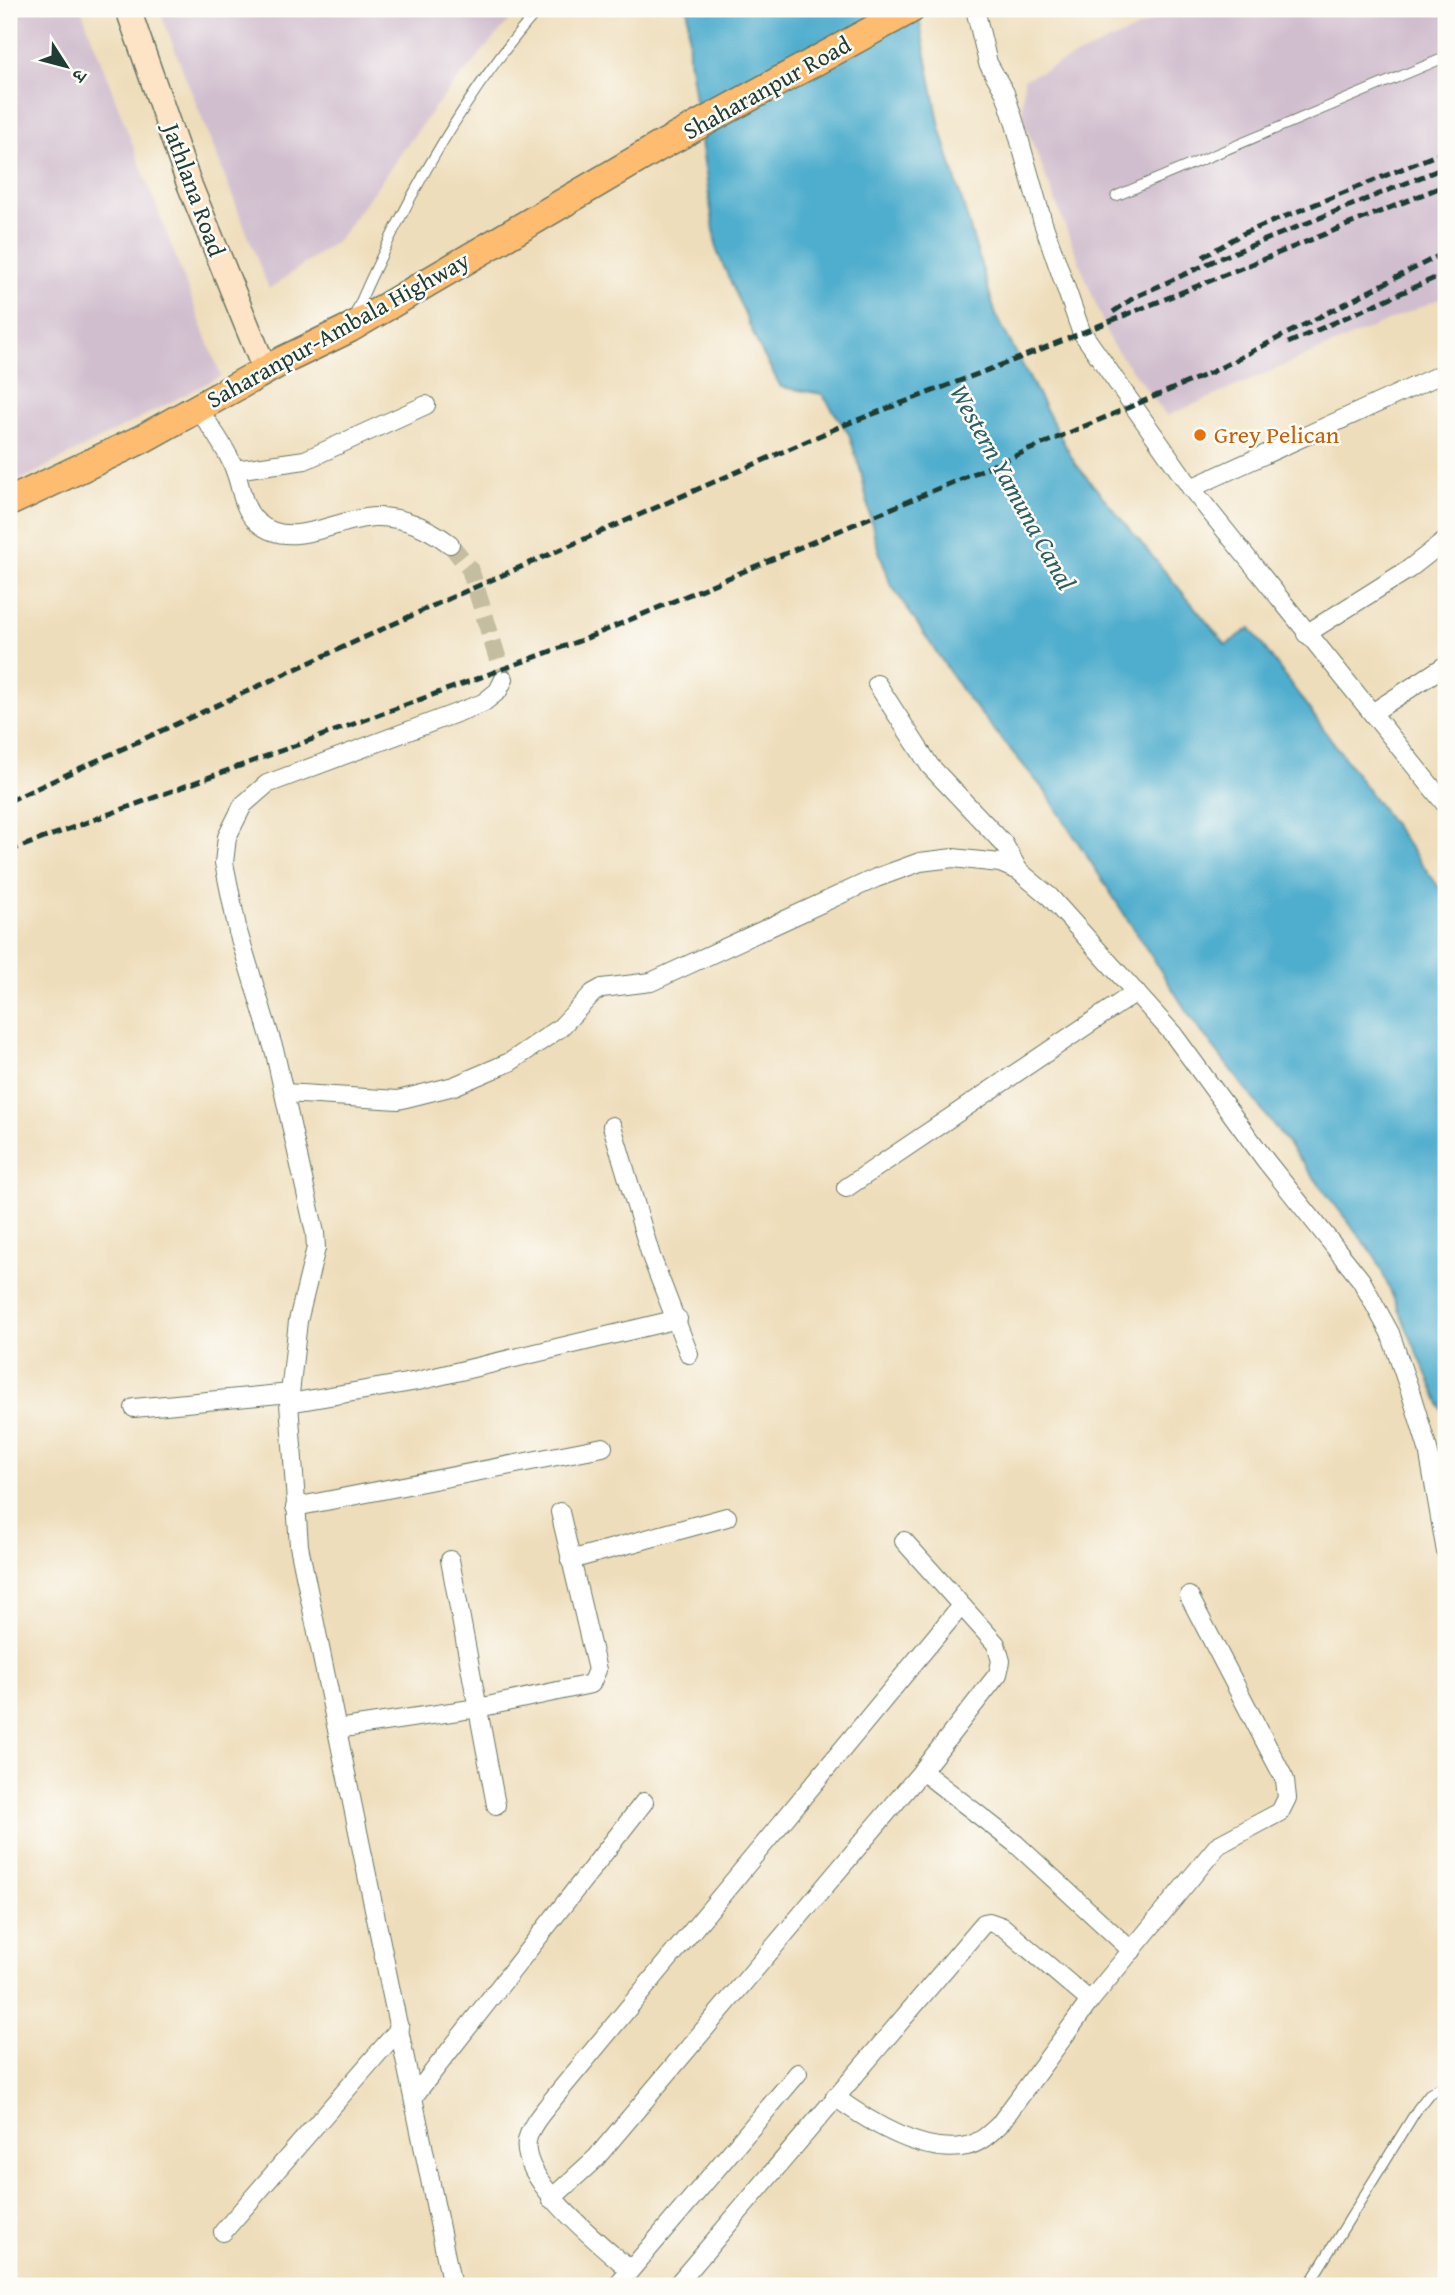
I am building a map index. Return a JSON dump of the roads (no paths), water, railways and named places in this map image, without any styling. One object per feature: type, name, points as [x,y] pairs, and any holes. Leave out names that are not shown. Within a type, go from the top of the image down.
[{"type":"main road","name":"Shaharanpur Road","points":[[660,146],[911,9]]},
{"type":"main road","name":"Saharanpur-Ambala Highway","points":[[9,502],[142,439],[265,370],[350,328],[660,146]]},
{"type":"street","name":"Jathlana Road","points":[[128,9],[188,181],[265,370]]},
{"type":"street","points":[[975,9],[988,63],[1012,113],[1043,223],[1081,331],[1191,488],[1446,805]]},
{"type":"street","points":[[1191,488],[1446,372]]},
{"type":"street","points":[[235,470],[305,460],[426,405]]},
{"type":"street","points":[[198,408],[235,470],[244,505],[256,521],[274,534],[292,536],[358,519],[390,518],[432,530],[450,544]]},
{"type":"street","points":[[1306,634],[1409,569],[1446,540]]},
{"type":"street","points":[[1372,713],[1446,665]]},
{"type":"street","points":[[453,2286],[299,1546],[290,1398],[298,1321],[316,1248],[302,1165],[285,1093],[238,932],[224,863],[227,837],[243,805],[267,784],[483,703],[498,691],[504,678]]},
{"type":"street","points":[[877,684],[930,766],[1004,844],[1019,871],[1050,897],[1173,1034],[1266,1161],[1322,1227],[1361,1280],[1384,1322],[1427,1449],[1446,1552]]},
{"type":"street","points":[[285,1093],[378,1100],[420,1097],[510,1062],[560,1028],[593,993],[602,988],[651,982],[876,878],[920,862],[953,858],[980,859],[1019,871]]},
{"type":"street","points":[[846,1188],[1136,992]]},
{"type":"street","points":[[612,1126],[651,1255],[689,1353]]},
{"type":"street","points":[[134,1408],[290,1398],[418,1381],[678,1319]]},
{"type":"street","points":[[295,1507],[603,1447]]},
{"type":"street","points":[[337,1729],[478,1708],[588,1685],[593,1681],[597,1670],[560,1512]]},
{"type":"street","points":[[570,1560],[727,1517]]},
{"type":"street","points":[[551,2199],[596,2158],[922,1771],[994,1681],[1000,1668],[996,1644],[904,1541]]},
{"type":"street","points":[[450,1560],[496,1805]]},
{"type":"street","points":[[835,2097],[878,2127],[927,2143],[965,2147],[982,2140],[999,2125],[1090,2001],[1218,1845],[1274,1817],[1287,1798],[1285,1780],[1189,1597]]},
{"type":"street","points":[[630,2270],[551,2199],[528,2152],[527,2142],[536,2122],[961,1606]]},
{"type":"street","points":[[922,1771],[1016,1844],[1132,1951]]},
{"type":"street","points":[[414,2096],[644,1802]]},
{"type":"street","points":[[676,2286],[984,1923],[1003,1927],[1090,2001]]},
{"type":"street","points":[[223,2232],[400,2028]]},
{"type":"street","points":[[617,2286],[798,2073]]},
{"type":"lane","points":[[350,328],[410,199],[474,96],[519,32],[539,9]]},
{"type":"lane","points":[[1116,196],[1446,57]]},
{"type":"lane","points":[[1308,2286],[1418,2108],[1429,2094],[1446,2084]]},
{"type":"water","name":"Western Yamuna Canal","points":[[688,9],[917,9],[940,127],[996,315],[1074,462],[1226,645],[1250,628],[1446,897],[1446,1418],[1376,1258],[1193,1021],[1045,791],[965,695],[890,583],[875,539],[861,472],[849,434],[822,394],[781,387],[759,347],[717,251],[689,59]]},
{"type":"tunnel","points":[[450,544],[470,569],[504,679]]},
{"type":"railway","points":[[1203,257],[1242,234],[1446,151]]},
{"type":"railway","points":[[1113,312],[1135,297],[1218,259],[1446,167]]},
{"type":"railway","points":[[9,801],[439,603],[839,427],[1022,357],[1446,185]]},
{"type":"railway","points":[[9,851],[587,638],[1212,372],[1446,252]]},
{"type":"railway","points":[[1288,343],[1446,273]]},
{"type":"place","name":"Grey Pelican","points":[[1200,435]]}]
